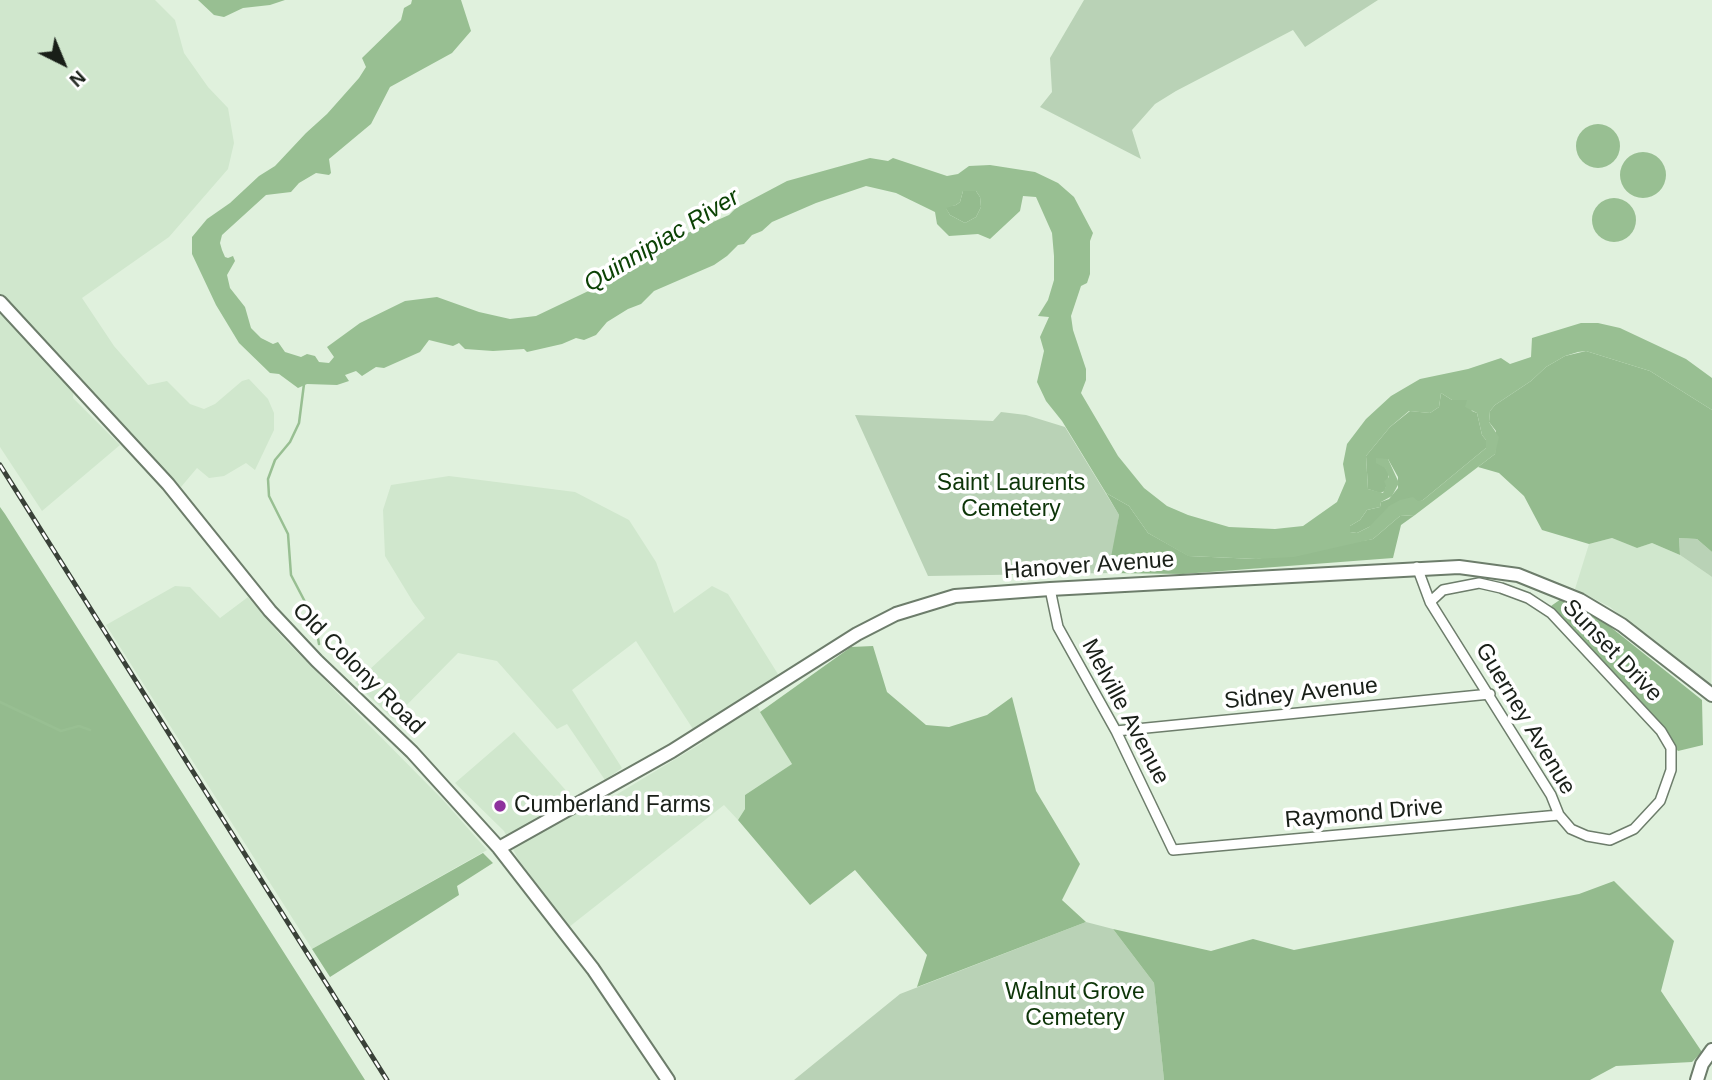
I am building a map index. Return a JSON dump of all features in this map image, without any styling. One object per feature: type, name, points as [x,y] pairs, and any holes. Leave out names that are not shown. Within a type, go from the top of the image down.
[{"type":"main road","name":"Old Colony Road","points":[[0,302],[168,484],[270,611],[317,661],[412,752],[499,848],[612,996],[668,1080]]},
{"type":"main road","name":"Hanover Avenue","points":[[499,848],[672,751],[844,641],[896,614],[955,596],[1458,567],[1518,575],[1580,600],[1622,625],[1712,695]]},
{"type":"main road","points":[[1697,1080],[1702,1064],[1712,1050]]},
{"type":"street","name":"Guerney Avenue","points":[[1417,568],[1430,603],[1490,694],[1551,795],[1559,815],[1570,829],[1610,841],[1634,829]]},
{"type":"street","name":"Sunset Drive","points":[[1430,603],[1443,590],[1479,583],[1502,587],[1528,598],[1551,613],[1661,731],[1671,748],[1671,770],[1660,801],[1634,829]]},
{"type":"street","name":"Melville Avenue","points":[[1050,589],[1058,627],[1116,732],[1173,850]]},
{"type":"street","name":"Sidney Avenue","points":[[1116,732],[1490,694]]},
{"type":"street","name":"Raymond Drive","points":[[1173,850],[1559,815]]},
{"type":"shaded area","points":[[0,0],[155,0],[175,20],[184,53],[208,87],[228,108],[234,143],[228,169],[169,237],[82,298],[114,346],[148,385],[167,381],[190,404],[204,409],[215,404],[242,381],[249,379],[268,399],[274,413],[274,430],[255,470],[246,463],[224,476],[209,478],[197,468],[181,487],[75,375],[73,398],[120,445],[42,511],[0,447]]},
{"type":"shaded area","points":[[198,0],[285,0],[270,5],[243,8],[224,17],[214,15]]},
{"type":"shaded area","points":[[412,0],[461,0],[471,31],[452,53],[390,87],[371,124],[329,159],[329,175],[316,173],[299,183],[291,192],[266,195],[222,235],[220,243],[225,257],[233,256],[235,261],[227,275],[230,288],[245,307],[251,328],[261,338],[273,344],[278,342],[285,352],[301,357],[307,354],[315,356],[319,362],[329,363],[334,357],[327,347],[360,323],[405,301],[437,297],[479,312],[510,319],[536,316],[601,285],[667,242],[729,215],[736,208],[787,181],[870,158],[888,161],[893,158],[947,176],[958,174],[969,166],[990,165],[1035,172],[1058,183],[1074,197],[1093,233],[1090,241],[1090,274],[1087,283],[1081,286],[1071,316],[1086,369],[1086,380],[1081,393],[1118,456],[1144,488],[1167,506],[1188,515],[1229,527],[1275,529],[1303,526],[1337,502],[1346,481],[1343,464],[1347,444],[1366,419],[1391,396],[1420,379],[1468,369],[1501,358],[1510,364],[1531,357],[1532,338],[1581,323],[1598,323],[1620,328],[1686,359],[1712,378],[1712,410],[1650,371],[1586,351],[1578,352],[1546,367],[1490,411],[1489,422],[1499,437],[1495,454],[1415,515],[1400,516],[1373,539],[1294,557],[1256,559],[1188,556],[1148,533],[1129,506],[1106,493],[1062,421],[1046,401],[1037,382],[1044,351],[1040,337],[1049,317],[1038,316],[1048,300],[1054,280],[1054,256],[1052,233],[1036,197],[1023,196],[1020,211],[990,239],[978,234],[949,236],[937,224],[935,212],[896,193],[866,186],[772,222],[714,265],[654,291],[641,304],[607,322],[596,335],[584,340],[576,338],[527,352],[524,349],[465,349],[459,343],[453,346],[429,340],[420,352],[384,368],[376,367],[362,376],[356,371],[345,375],[349,381],[337,385],[307,384],[298,388],[279,374],[270,373],[239,343],[216,305],[192,254],[192,237],[207,219],[275,166],[327,114],[366,67],[362,58],[401,20],[404,8],[411,4]],"holes":[[[963,191],[976,191],[981,207],[976,217],[965,223],[950,215],[946,208],[960,202]],[[1441,393],[1452,400],[1467,400],[1465,407],[1477,413],[1486,448],[1423,500],[1418,501],[1413,497],[1400,500],[1389,506],[1369,527],[1357,533],[1350,532],[1350,526],[1360,520],[1367,510],[1380,507],[1381,502],[1392,496],[1399,483],[1388,459],[1376,458],[1376,463],[1385,468],[1389,477],[1384,481],[1386,486],[1383,493],[1368,489],[1366,456],[1390,427],[1409,411],[1430,413],[1439,407]]]},
{"type":"shaded area","points":[[1598,124],[1614,130],[1620,146],[1614,162],[1598,168],[1582,162],[1576,146],[1582,130]]},
{"type":"shaded area","points":[[1643,152],[1659,159],[1666,175],[1659,191],[1643,198],[1627,191],[1620,175],[1627,159]]},
{"type":"shaded area","points":[[963,191],[976,191],[981,207],[976,217],[965,223],[950,215],[945,207],[960,202]]},
{"type":"shaded area","points":[[1614,198],[1630,204],[1636,220],[1630,236],[1614,242],[1598,236],[1592,220],[1598,204]]},
{"type":"shaded area","points":[[1586,351],[1650,371],[1712,410],[1712,552],[1697,539],[1679,538],[1680,555],[1652,543],[1637,548],[1612,538],[1589,544],[1542,530],[1524,496],[1499,473],[1478,467],[1495,454],[1496,431],[1489,422],[1490,411],[1495,405],[1531,381],[1546,367],[1565,356]]},
{"type":"shaded area","points":[[1441,393],[1452,400],[1467,400],[1472,411],[1477,413],[1486,448],[1423,500],[1357,533],[1350,532],[1350,526],[1360,520],[1367,510],[1380,507],[1381,502],[1389,499],[1398,488],[1398,477],[1388,459],[1385,467],[1389,474],[1385,491],[1380,493],[1368,489],[1366,456],[1390,427],[1410,411],[1430,413],[1439,407]]},
{"type":"shaded area","points":[[449,476],[575,492],[629,520],[656,562],[674,613],[712,586],[728,594],[786,687],[756,704],[792,764],[745,795],[745,809],[738,820],[724,805],[569,927],[518,859],[504,831],[455,783],[514,732],[586,813],[702,743],[636,641],[572,690],[622,768],[605,780],[567,724],[557,729],[497,661],[458,653],[393,719],[355,683],[425,618],[385,556],[383,510],[391,485]]},
{"type":"shaded area","points":[[1106,493],[1129,506],[1148,533],[1189,556],[1256,559],[1373,539],[1400,516],[1415,515],[1401,525],[1393,558],[1183,574],[1108,573],[1119,515]]},
{"type":"shaded area","points":[[0,507],[5,514],[365,1080],[0,1080]]},
{"type":"shaded area","points":[[1612,538],[1637,548],[1652,543],[1680,555],[1712,577],[1711,690],[1610,607],[1575,589],[1589,544]]},
{"type":"shaded area","points":[[175,586],[190,587],[220,618],[248,597],[282,637],[443,800],[487,850],[312,949],[106,625]]},
{"type":"shaded area","points":[[1561,599],[1603,621],[1702,700],[1703,745],[1678,751],[1551,606]]},
{"type":"shaded area","points":[[873,646],[887,692],[926,725],[949,727],[987,715],[1012,697],[1036,791],[1080,864],[1062,900],[1086,922],[917,987],[927,955],[855,870],[810,905],[738,820],[745,809],[745,795],[792,764],[760,712],[851,647]]},
{"type":"shaded area","points":[[483,853],[493,863],[457,886],[459,895],[330,977],[312,949]]},
{"type":"shaded area","points":[[1614,881],[1674,941],[1661,991],[1702,1052],[1692,1062],[1616,1066],[1590,1080],[1164,1080],[1154,983],[1113,929],[1211,951],[1253,939],[1294,950],[1579,894]]},
{"type":"green space","points":[[1084,0],[1378,0],[1305,47],[1293,30],[1155,104],[1132,130],[1141,159],[1040,107],[1052,92],[1050,58]]},
{"type":"green space","name":"Saint Laurents Cemetery","points":[[1001,412],[1026,415],[1065,427],[1119,515],[1110,573],[928,576],[855,415],[993,421]]},
{"type":"green space","points":[[1679,538],[1697,539],[1712,552],[1712,577],[1680,555]]},
{"type":"green space","name":"Walnut Grove Cemetery","points":[[1086,922],[1113,929],[1154,983],[1164,1080],[794,1080],[900,994]]},
{"type":"waterway","points":[[304,384],[299,423],[290,442],[275,460],[268,479],[269,496],[288,534],[291,575],[315,621],[319,644]]},
{"type":"waterway","points":[[0,702],[61,731],[79,726],[90,730]]},
{"type":"railway","points":[[0,465],[387,1080]]},
{"type":"place","name":"Cumberland Farms","points":[[500,806]]},
{"type":"water label","name":"Quinnipiac River","points":[[662,241]]}]
